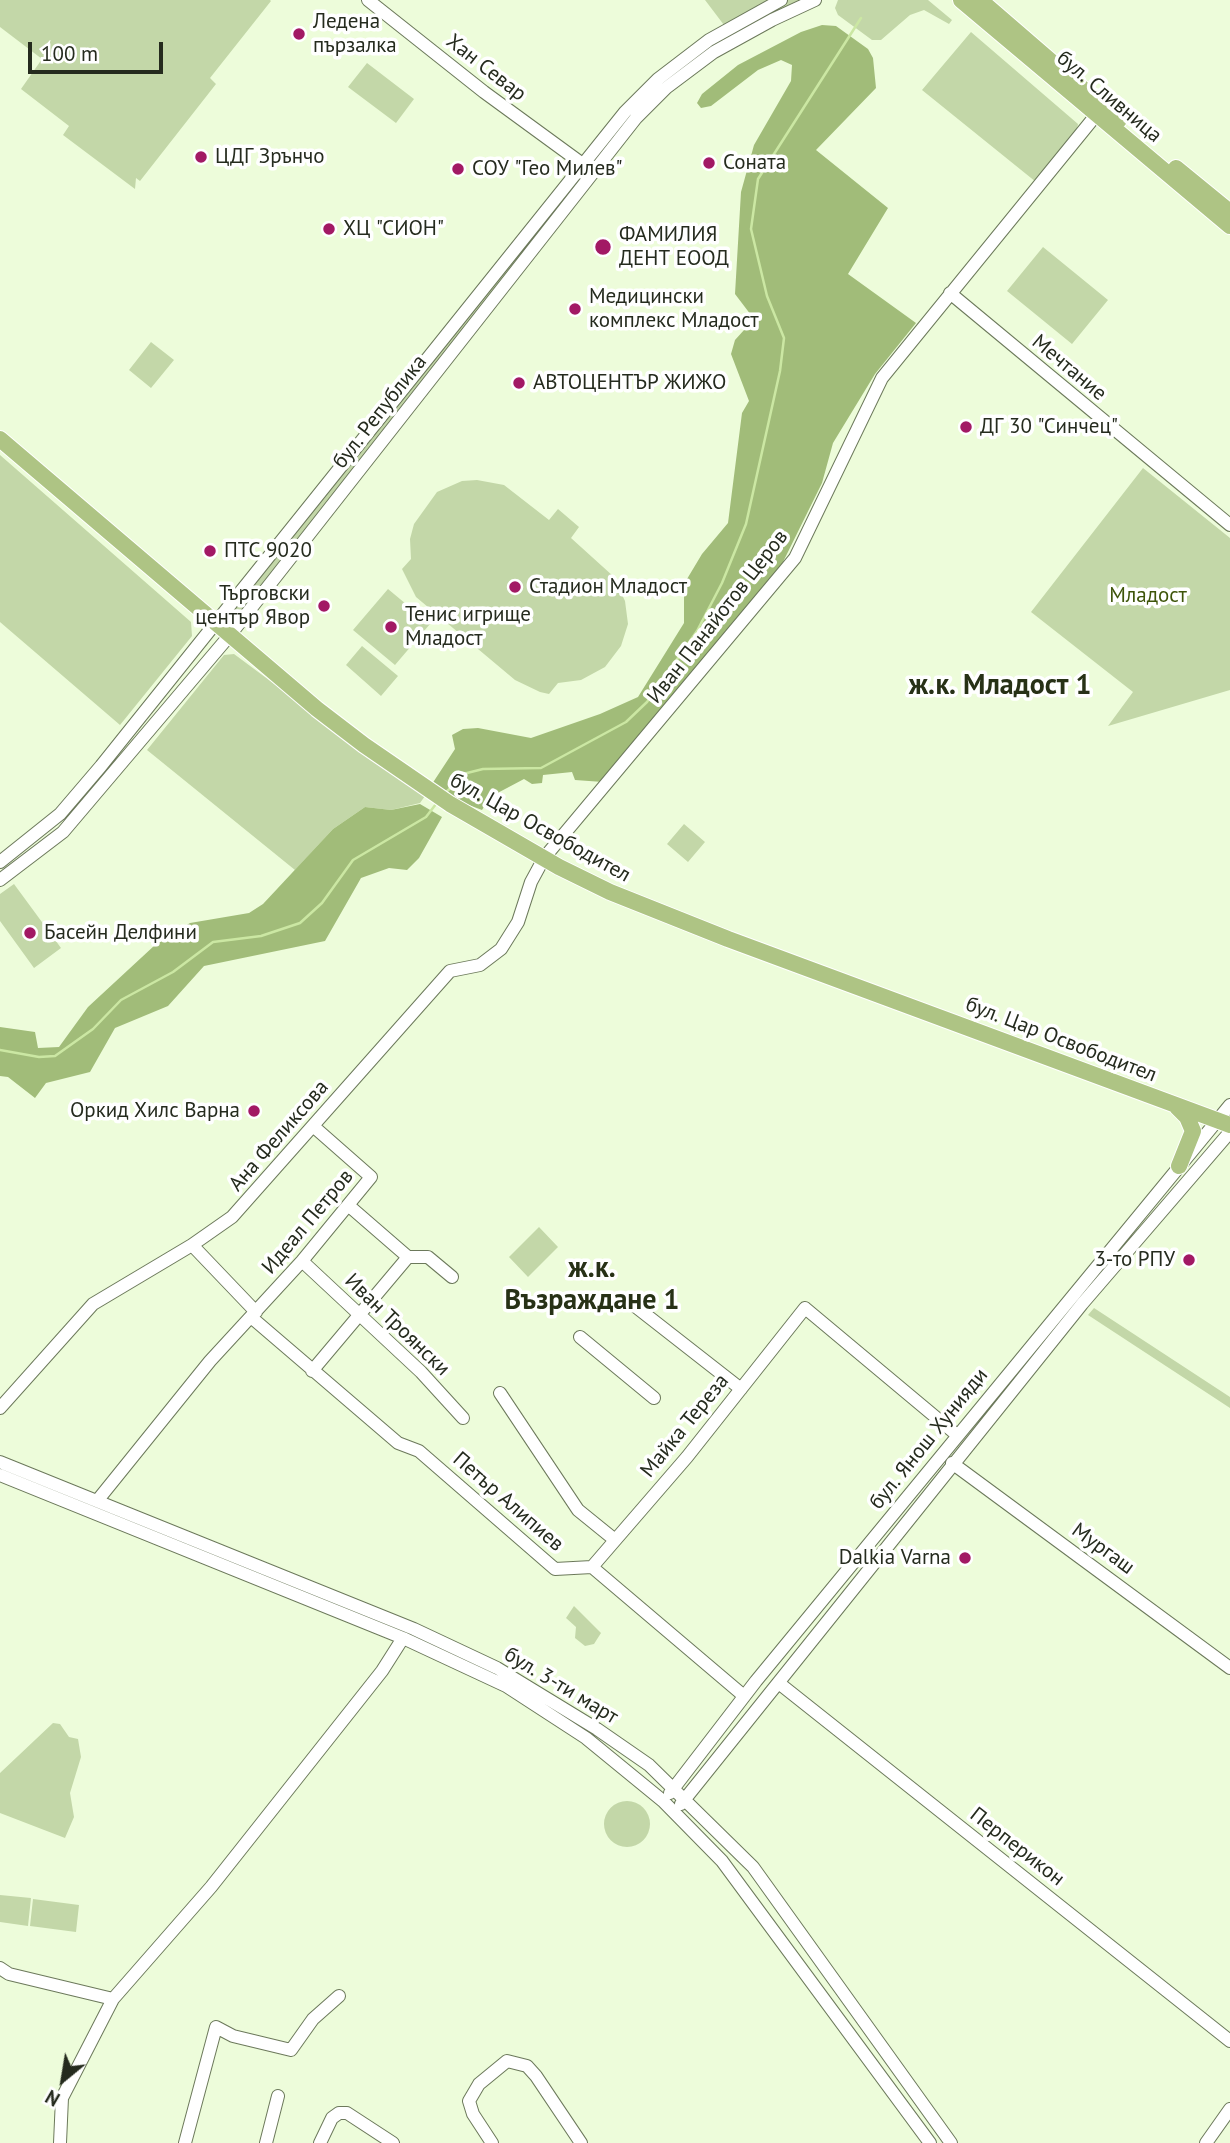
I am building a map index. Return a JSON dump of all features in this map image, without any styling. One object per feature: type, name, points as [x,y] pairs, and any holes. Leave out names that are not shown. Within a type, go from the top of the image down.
[{"type":"main road","name":"бул. Сливница","points":[[961,0],[1230,212]]},
{"type":"main road","name":"бул. Сливница","points":[[980,0],[1230,226]]},
{"type":"main road","name":"бул. Цар Освободител","points":[[0,439],[317,709],[450,804],[544,859],[650,909],[1224,1123]]},
{"type":"main road","points":[[1175,1106],[1187,1117],[1193,1131],[1179,1166]]},
{"type":"street","name":"Хан Севар","points":[[368,0],[484,92],[587,168]]},
{"type":"street","name":"бул. Република","points":[[0,880],[63,832],[230,635],[633,104],[658,79],[709,40],[781,0]]},
{"type":"street","name":"бул. Република","points":[[0,862],[60,814],[587,168],[651,103],[688,71],[772,20],[815,0]]},
{"type":"street","name":"Иван Панайотов Церов","points":[[544,859],[795,558],[882,378],[1100,111]]},
{"type":"street","name":"Мечтание","points":[[950,293],[1230,525]]},
{"type":"street","name":"Ана Феликсова","points":[[0,1408],[93,1304],[192,1245],[232,1217],[450,971],[480,965],[501,949],[518,922],[531,882],[544,859]]},
{"type":"street","name":"бул. Янош Хунияди","points":[[663,1801],[744,1696],[1179,1166],[1224,1123],[1230,1105]]},
{"type":"street","name":"Идеал Петров","points":[[97,1501],[210,1361],[302,1261],[371,1177],[313,1126]]},
{"type":"street","name":"бул. Янош Хунияди","points":[[674,1812],[780,1684],[952,1463],[1082,1304],[1230,1132]]},
{"type":"street","points":[[348,1205],[408,1257],[428,1257],[452,1277]]},
{"type":"street","name":"Петър Алипиев","points":[[192,1245],[254,1315],[312,1371],[398,1443],[419,1451],[555,1569],[592,1567]]},
{"type":"street","points":[[312,1371],[408,1257]]},
{"type":"street","name":"Иван Троянски","points":[[302,1261],[421,1372],[463,1418]]},
{"type":"street","points":[[631,1303],[741,1389]]},
{"type":"street","name":"Майка Тереза","points":[[592,1567],[805,1308],[957,1435]]},
{"type":"street","points":[[580,1336],[654,1398]]},
{"type":"street","points":[[500,1393],[578,1510],[615,1540]]},
{"type":"street","name":"бул. 3-ти март","points":[[0,1462],[414,1629],[497,1668],[597,1729],[674,1787],[752,1867],[951,2143]]},
{"type":"street","name":"Мургаш","points":[[952,1463],[1230,1668]]},
{"type":"street","name":"бул. 3-ти март","points":[[0,1475],[403,1638],[529,1700],[586,1738],[663,1801],[737,1879],[930,2143]]},
{"type":"street","points":[[592,1567],[744,1696]]},
{"type":"street","points":[[60,2143],[62,2098],[113,1999],[211,1887],[382,1671],[403,1638]]},
{"type":"street","name":"Перперикон","points":[[780,1684],[1230,2041]]},
{"type":"street","points":[[737,1879],[752,1867]]},
{"type":"street","points":[[0,1968],[9,1974],[113,1999]]},
{"type":"street","points":[[185,2143],[216,2027],[233,2036],[288,2050],[295,2046],[313,2019],[340,1996]]},
{"type":"street","points":[[492,2143],[473,2114],[471,2094],[507,2061],[527,2066],[536,2076],[580,2143]]},
{"type":"street","points":[[266,2143],[278,2096]]},
{"type":"street","points":[[1206,2143],[1230,2109]]},
{"type":"street","points":[[320,2143],[332,2119],[339,2113],[347,2113],[393,2143]]},
{"type":"green space","points":[[0,0],[271,1],[210,78],[216,84],[140,181],[136,178],[135,189],[63,135],[69,126],[21,89],[42,59],[0,27]]},
{"type":"green space","points":[[705,0],[815,0],[688,71],[598,165],[588,157],[625,112],[727,29]]},
{"type":"green space","points":[[838,0],[928,0],[952,20],[949,24],[924,10],[910,15],[881,40],[872,40],[838,15],[835,8]]},
{"type":"green space","points":[[822,25],[836,26],[868,49],[873,58],[876,88],[816,150],[888,208],[848,274],[916,323],[875,374],[833,443],[822,483],[782,564],[603,782],[575,780],[572,772],[543,775],[542,783],[532,784],[524,779],[490,797],[482,810],[461,802],[432,784],[455,749],[452,735],[463,729],[478,728],[531,738],[600,714],[638,697],[684,623],[684,584],[702,554],[728,523],[742,413],[749,401],[731,354],[735,340],[754,319],[735,294],[741,192],[754,145],[791,81],[792,65],[781,60],[758,70],[711,106],[701,108],[697,103],[702,94],[738,65],[801,32]]},
{"type":"green space","points":[[971,32],[1078,124],[1076,134],[1036,182],[922,90]]},
{"type":"green space","points":[[367,63],[414,99],[396,123],[348,87]]},
{"type":"green space","points":[[567,184],[575,193],[244,616],[231,606]]},
{"type":"green space","points":[[1043,247],[1108,300],[1072,344],[1007,291]]},
{"type":"green space","points":[[151,342],[174,360],[151,388],[129,370]]},
{"type":"green space","points":[[0,455],[191,622],[192,636],[120,725],[0,622]]},
{"type":"green space","name":"Младост","points":[[1143,468],[1230,538],[1230,690],[1108,726],[1133,692],[1031,612]]},
{"type":"green space","name":"Стадион Младост","points":[[477,480],[504,485],[549,520],[558,509],[579,527],[571,538],[613,576],[625,601],[628,624],[621,646],[605,667],[581,680],[558,683],[549,694],[540,692],[515,680],[416,597],[402,569],[411,559],[410,539],[414,524],[437,492],[462,481]]},
{"type":"green space","name":"Тенис игрище Младост","points":[[388,589],[430,624],[395,665],[353,630]]},
{"type":"green space","name":"Тенис игрище Младост","points":[[362,646],[398,676],[381,696],[346,665]]},
{"type":"green space","points":[[234,654],[425,796],[420,803],[391,810],[365,807],[333,829],[295,870],[147,750],[224,655]]},
{"type":"green space","points":[[420,804],[442,817],[419,858],[407,870],[389,868],[361,878],[325,941],[204,966],[168,1006],[115,1028],[90,1072],[46,1083],[35,1098],[8,1077],[0,1076],[0,1027],[35,1032],[38,1048],[59,1047],[88,1007],[155,945],[190,923],[249,913],[263,904],[333,829],[365,807],[391,810]]},
{"type":"green space","points":[[684,824],[705,842],[688,862],[667,844]]},
{"type":"green space","points":[[14,884],[61,948],[34,968],[0,921],[0,894]]},
{"type":"green space","points":[[539,1227],[558,1247],[528,1277],[509,1257]]},
{"type":"green space","points":[[1094,1308],[1230,1397],[1230,1408],[1088,1315]]},
{"type":"green space","points":[[574,1606],[601,1633],[594,1644],[585,1646],[575,1638],[576,1627],[566,1618]]},
{"type":"green space","points":[[53,1723],[60,1724],[69,1737],[78,1739],[81,1757],[70,1793],[74,1817],[65,1838],[0,1813],[0,1773]]},
{"type":"green space","points":[[627,1801],[644,1807],[650,1824],[644,1841],[627,1847],[610,1841],[604,1824],[610,1807]]},
{"type":"green space","points":[[0,1895],[31,1898],[28,1926],[0,1922]]},
{"type":"green space","points":[[33,1899],[79,1905],[76,1932],[30,1926]]},
{"type":"waterway","points":[[445,793],[467,773],[483,769],[541,768],[626,722],[647,702],[697,631],[722,583],[746,524],[780,371],[784,338],[767,296],[751,229],[758,179],[861,18]]},
{"type":"waterway","points":[[0,1050],[39,1057],[55,1056],[93,1029],[121,1000],[173,972],[213,942],[261,936],[300,923],[322,903],[353,860],[426,817],[436,804]]},
{"type":"place","name":"Ледена пързалка","points":[[299,34]]},
{"type":"place","name":"ЦДГ Зрънчо","points":[[201,157]]},
{"type":"place","name":"Соната","points":[[709,163]]},
{"type":"place","name":"СОУ \"Гео Милев\"","points":[[458,169]]},
{"type":"place","name":"ХЦ \"СИОН\"","points":[[329,229]]},
{"type":"place","name":"ФАМИЛИЯ ДЕНТ ЕООД","points":[[603,247]]},
{"type":"place","name":"Медицински комплекс Младост","points":[[575,309]]},
{"type":"place","name":"АВТОЦЕНТЪР ЖИЖО","points":[[519,383]]},
{"type":"place","name":"ДГ 30 \"Синчец\"","points":[[966,427]]},
{"type":"place","name":"ПТС 9020","points":[[210,551]]},
{"type":"place","name":"Стадион Младост","points":[[515,587]]},
{"type":"place","name":"Търговски център Явор","points":[[324,606]]},
{"type":"place","name":"Тенис игрище Младост","points":[[391,627]]},
{"type":"place","name":"Басейн Делфини","points":[[30,933]]},
{"type":"place","name":"Оркид Хилс Варна","points":[[254,1111]]},
{"type":"place","name":"3-то РПУ","points":[[1189,1260]]},
{"type":"place","name":"Dalkia Varna","points":[[965,1558]]},
{"type":"district","name":"ж.к. Младост 1","points":[[1000,686]]},
{"type":"district","name":"ж.к. Възраждане 1","points":[[592,1285]]}]
